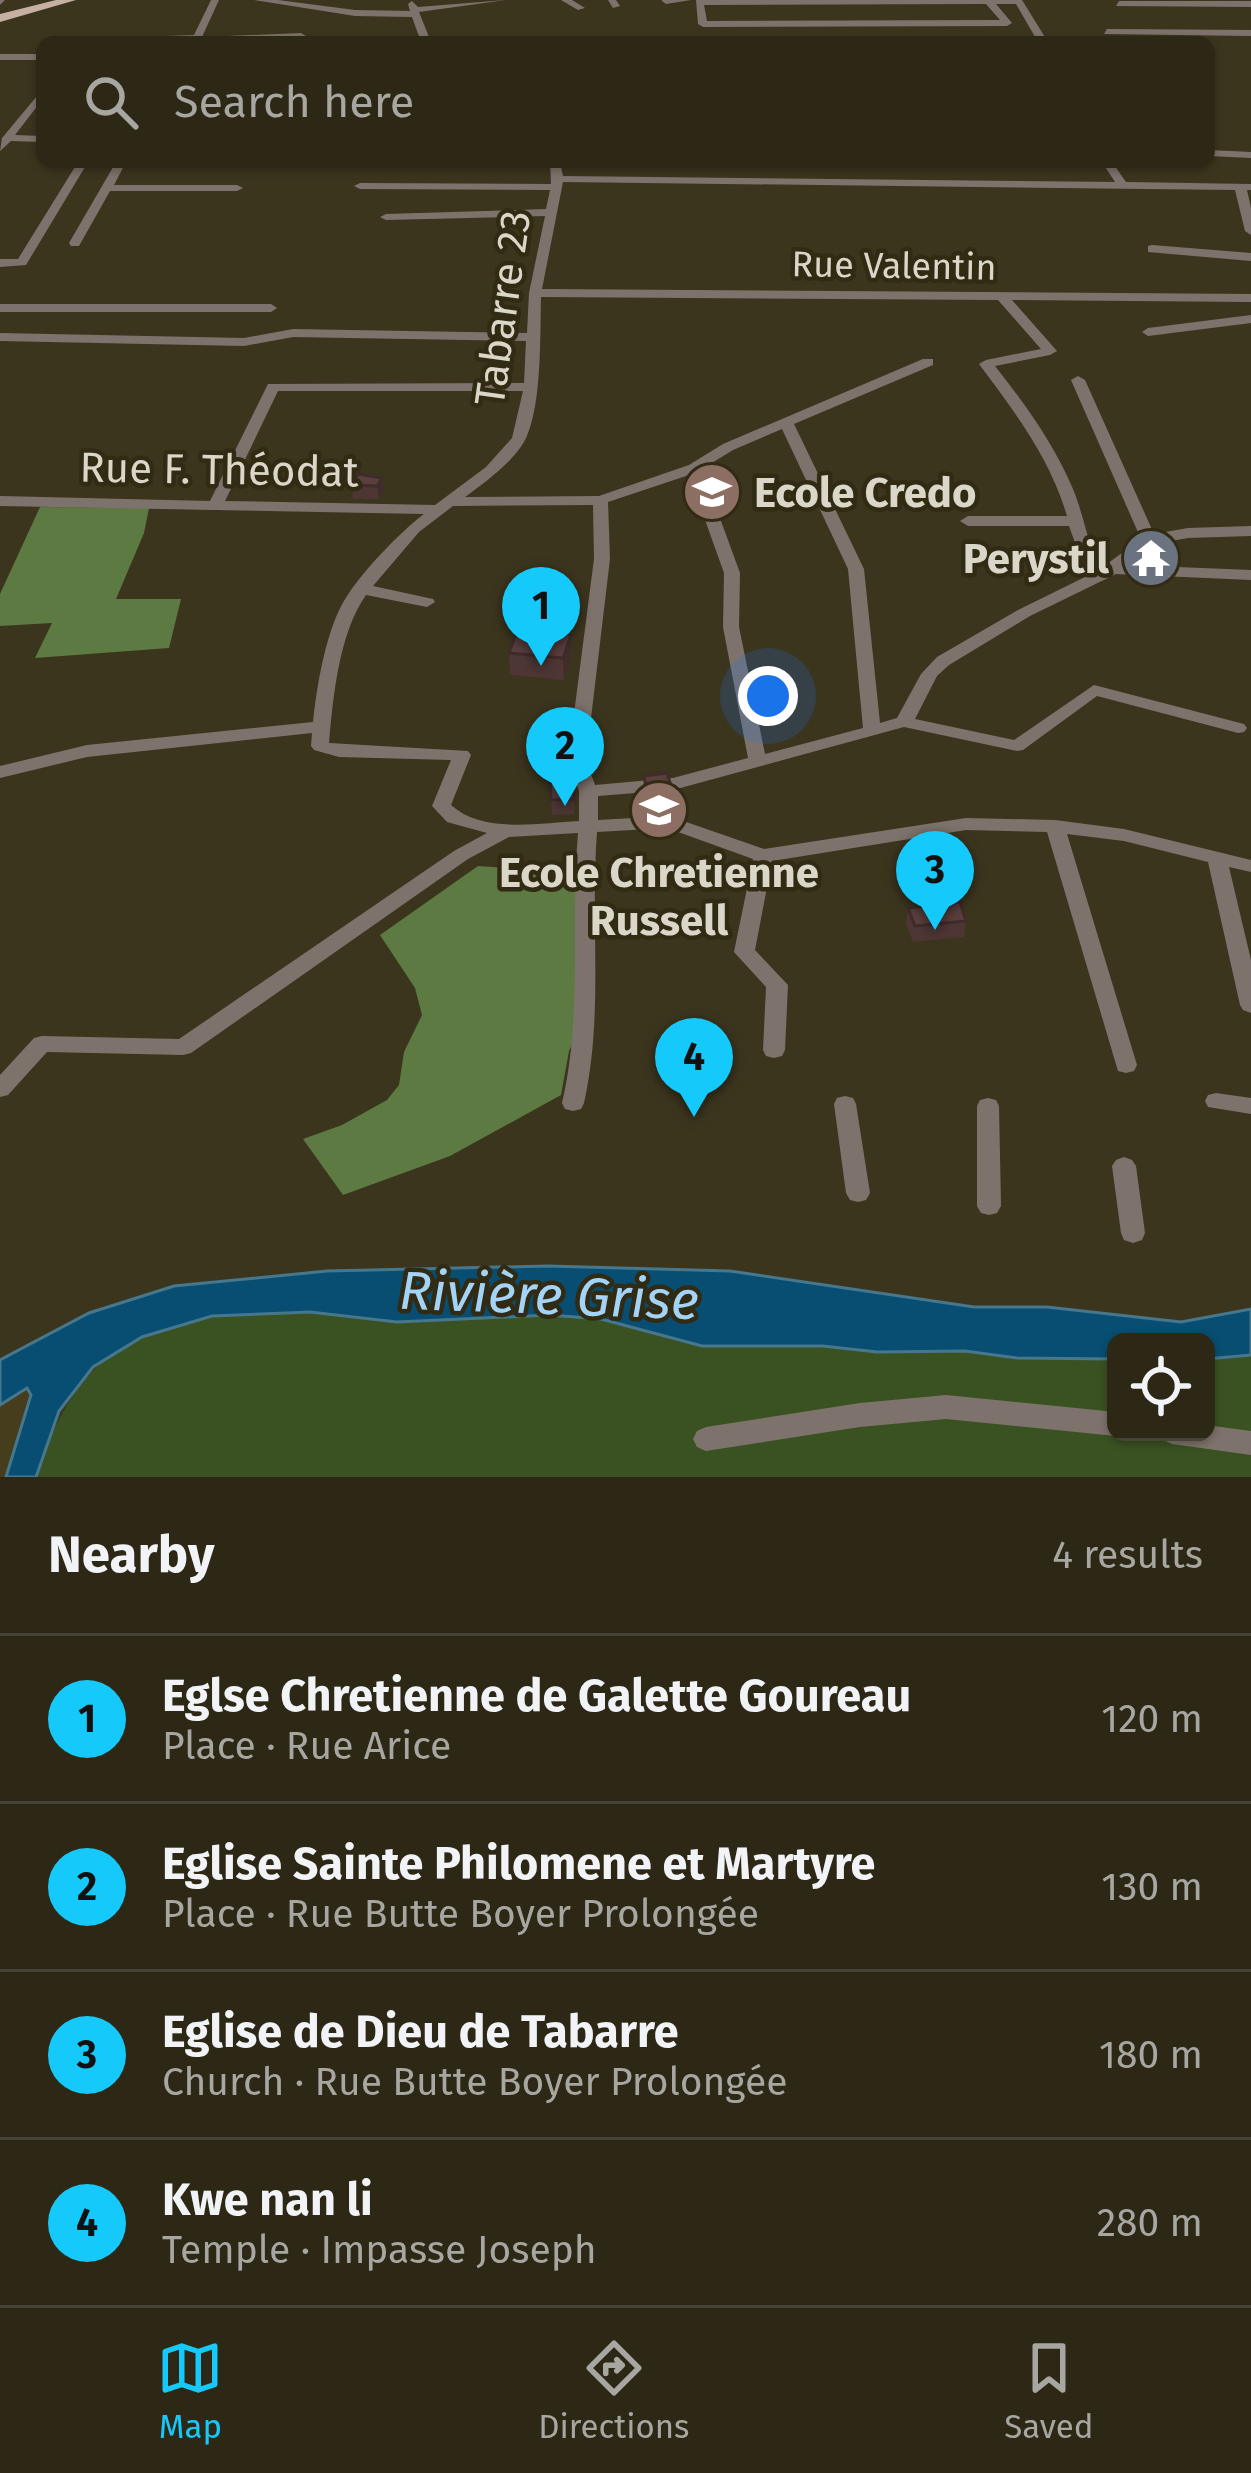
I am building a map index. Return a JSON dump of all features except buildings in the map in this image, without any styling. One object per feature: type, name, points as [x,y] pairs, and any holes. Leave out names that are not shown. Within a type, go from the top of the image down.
[{"type":"main road","points":[[0,18],[70,0]]},
{"type":"street","points":[[198,36],[215,0]]},
{"type":"street","points":[[258,0],[355,13],[502,0]]},
{"type":"street","points":[[565,0],[581,8]]},
{"type":"street","points":[[666,1],[687,0]]},
{"type":"street","points":[[988,1],[1007,23]]},
{"type":"street","points":[[1032,23],[703,24],[699,2],[1018,1],[1032,23],[1040,36]]},
{"type":"street","points":[[1118,4],[1251,4]]},
{"type":"street","points":[[1107,32],[1251,33]]},
{"type":"street","points":[[0,57],[36,57]]},
{"type":"street","points":[[5,136],[36,100]]},
{"type":"street","points":[[5,136],[36,139]]},
{"type":"street","points":[[1215,153],[1251,155]]},
{"type":"street","points":[[0,262],[22,262],[79,168]]},
{"type":"street","points":[[75,243],[119,168]]},
{"type":"street","points":[[836,168],[836,183]]},
{"type":"street","points":[[1111,168],[1122,184]]},
{"type":"street","points":[[361,186],[556,176],[1246,187],[1251,231]]},
{"type":"street","name":"Tabarre 23","points":[[320,728],[343,623],[362,589],[442,506],[510,453],[524,426],[531,387],[530,337],[556,176]]},
{"type":"street","points":[[109,188],[237,188]]},
{"type":"street","points":[[386,217],[550,212]]},
{"type":"street","points":[[1152,249],[1251,257]]},
{"type":"street","name":"Rue Valentin","points":[[536,293],[1251,298]]},
{"type":"street","points":[[1002,297],[1050,351],[986,364],[1027,415],[1078,521],[1087,562],[1105,573],[1251,575]]},
{"type":"street","points":[[0,308],[272,308]]},
{"type":"street","points":[[1148,332],[1251,319]]},
{"type":"street","points":[[0,337],[244,342],[309,332],[530,337]]},
{"type":"street","name":"Rue F. Théodat","points":[[0,501],[442,506],[600,500],[694,468],[728,447],[928,362]]},
{"type":"street","points":[[1078,380],[1149,540]]},
{"type":"street","points":[[216,505],[272,387],[531,387]]},
{"type":"street","points":[[787,424],[856,569],[872,730]]},
{"type":"street","points":[[694,468],[732,573],[730,626],[757,760]]},
{"type":"street","points":[[573,1103],[587,1053],[583,890],[591,828],[588,791],[577,760],[602,560],[600,500]]},
{"type":"street","points":[[968,521],[1078,521]]},
{"type":"street","points":[[904,722],[930,674],[944,661],[1105,573],[1149,540],[1251,531]]},
{"type":"street","points":[[362,589],[427,602]]},
{"type":"street","points":[[588,791],[674,784],[904,722],[1017,746],[1094,690],[1238,728]]},
{"type":"street","points":[[0,772],[87,751],[320,728],[318,740],[326,749],[486,758]]},
{"type":"street","points":[[462,754],[442,806],[454,818],[505,831],[669,822],[763,856],[966,824],[1054,826],[1124,835],[1251,866]]},
{"type":"street","points":[[454,818],[461,854]]},
{"type":"street","points":[[1054,826],[1126,1066]]},
{"type":"street","points":[[0,1089],[43,1044],[183,1047],[461,854],[505,831]]},
{"type":"street","points":[[763,856],[744,952],[777,985],[774,1050]]},
{"type":"street","points":[[1217,857],[1251,1005]]},
{"type":"street","points":[[1216,1101],[1251,1106]]},
{"type":"street","points":[[845,1104],[858,1192]]},
{"type":"street","points":[[988,1106],[989,1206]]},
{"type":"street","points":[[1124,1166],[1133,1234]]},
{"type":"street","points":[[706,1439],[946,1407],[1107,1423]]},
{"type":"street","points":[[1215,1438],[1251,1443]]},
{"type":"green space","points":[[40,507],[149,508],[144,533],[116,599],[181,599],[169,648],[35,658],[52,623],[0,626],[0,594]]},
{"type":"green space","points":[[478,866],[577,873],[579,1030],[569,1051],[561,1095],[450,1156],[343,1195],[303,1139],[342,1125],[387,1100],[399,1085],[404,1052],[422,1015],[415,988],[380,935]]},
{"type":"green space","points":[[310,1312],[397,1322],[549,1315],[601,1319],[702,1346],[823,1346],[1107,1359],[1107,1441],[1215,1441],[1215,1358],[1251,1355],[1251,1477],[36,1477],[61,1417],[95,1368],[143,1334],[208,1316]]},
{"type":"sand","points":[[27,1387],[27,1420],[6,1477],[0,1477],[0,1405]]},
{"type":"water","name":"Rivière Grise","points":[[548,1266],[730,1271],[974,1307],[1047,1307],[1181,1322],[1251,1309],[1251,1355],[1215,1358],[1215,1333],[1107,1333],[1107,1359],[1017,1358],[965,1351],[702,1346],[601,1319],[549,1315],[397,1322],[310,1312],[212,1316],[142,1337],[93,1367],[59,1411],[36,1477],[6,1477],[31,1395],[27,1388],[0,1405],[0,1360],[89,1313],[174,1286],[327,1271]]},
{"type":"place","name":"Ecole Credo","points":[[712,492]]},
{"type":"place","name":"Perystil","points":[[1151,558]]},
{"type":"place","name":"Eglse Chretienne de Galette Goureau","points":[[541,666]]},
{"type":"place","name":"Eglise Sainte Philomene et Martyre","points":[[565,806]]},
{"type":"place","name":"Ecole Chretienne Russell","points":[[659,810]]},
{"type":"place","name":"Eglise de Dieu de Tabarre","points":[[935,930]]},
{"type":"place","name":"Kwe nan li","points":[[694,1117]]}]
